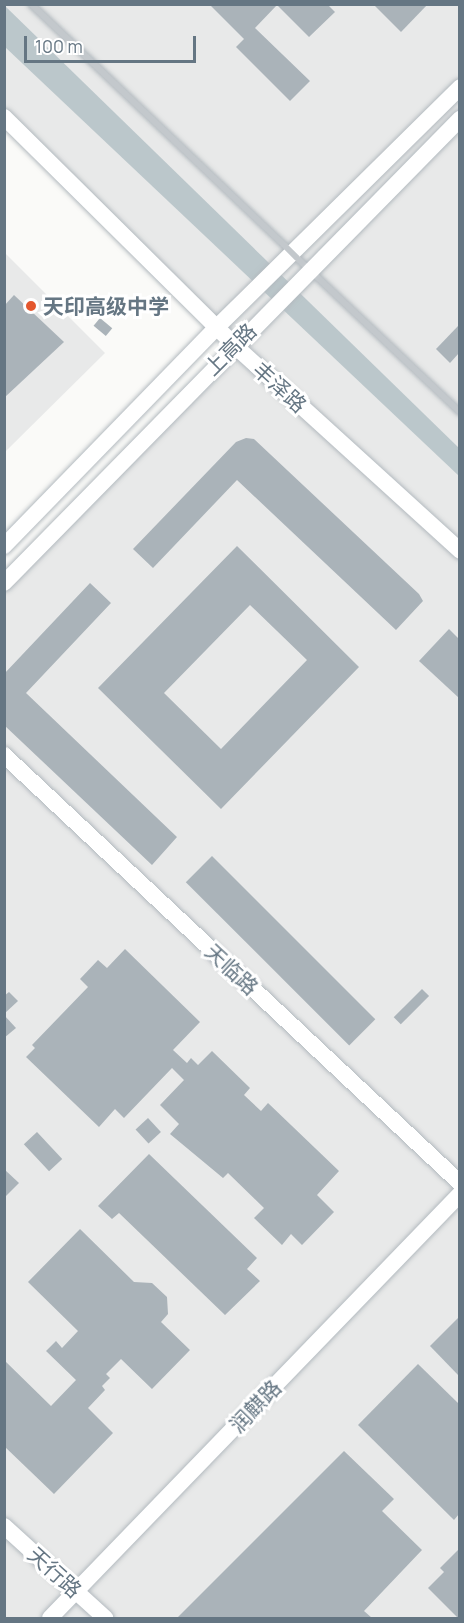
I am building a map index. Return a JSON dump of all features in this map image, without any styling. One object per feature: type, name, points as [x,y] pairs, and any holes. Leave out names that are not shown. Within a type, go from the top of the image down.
[{"type":"main road","name":"上高路","points":[[4,546],[216,328],[459,87]]},
{"type":"main road","name":"丰泽路","points":[[4,117],[216,328],[459,551]]},
{"type":"main road","name":"上高路","points":[[4,582],[234,345],[459,119]]},
{"type":"main road","name":"天临路","points":[[4,755],[459,1183]]},
{"type":"main road","name":"润麒路","points":[[50,1618],[459,1194]]},
{"type":"main road","name":"天行路","points":[[4,1526],[105,1618]]},
{"type":"lane","points":[[31,4],[459,412]]},
{"type":"shaded area","points":[[4,5],[459,448],[459,476],[5,47]]},
{"type":"shaded area","points":[[5,5],[459,5],[459,1618],[5,1618],[4,583],[234,345],[5,115]]},
{"type":"shaded area","name":"天印高级中学","points":[[5,253],[105,353],[5,452]]},
{"type":"building","points":[[209,4],[327,4],[335,12],[309,37],[277,5],[255,28],[310,81],[290,101],[236,47],[244,39]]},
{"type":"building","points":[[373,4],[428,4],[401,32]]},
{"type":"building","points":[[14,295],[64,342],[4,398],[4,306]]},
{"type":"building","points":[[100,318],[112,328],[106,336],[94,326]]},
{"type":"building","points":[[459,325],[459,353],[450,363],[436,349]]},
{"type":"building","points":[[246,438],[254,439],[419,594],[423,601],[396,630],[237,480],[153,568],[133,549],[236,442]]},
{"type":"building","points":[[237,546],[359,667],[221,809],[98,688]],"holes":[[[250,605],[307,660],[221,749],[164,693]]]},
{"type":"building","points":[[90,583],[111,603],[26,693],[177,837],[152,865],[4,725],[4,674]]},
{"type":"building","points":[[449,629],[459,639],[459,698],[419,661]]},
{"type":"building","points":[[212,856],[375,1019],[349,1046],[186,882]]},
{"type":"building","points":[[125,949],[200,1022],[173,1050],[187,1063],[191,1058],[198,1065],[212,1051],[250,1088],[244,1095],[261,1111],[268,1103],[339,1171],[317,1195],[334,1212],[302,1245],[291,1234],[282,1245],[254,1218],[264,1208],[228,1173],[223,1178],[170,1134],[179,1124],[160,1105],[184,1080],[172,1068],[124,1118],[115,1109],[99,1127],[26,1057],[35,1048],[32,1045],[88,987],[80,979],[98,960],[107,968]]},
{"type":"building","points":[[422,989],[429,996],[401,1024],[394,1017]]},
{"type":"building","points":[[9,992],[18,1001],[4,1014],[4,996]]},
{"type":"building","points":[[4,1015],[16,1028],[4,1038]]},
{"type":"building","points":[[148,1118],[161,1132],[149,1143],[136,1130]]},
{"type":"building","points":[[37,1132],[62,1159],[49,1171],[24,1144]]},
{"type":"building","points":[[149,1154],[257,1258],[247,1269],[260,1281],[225,1315],[119,1213],[112,1219],[98,1206]]},
{"type":"building","points":[[4,1169],[19,1183],[4,1198]]},
{"type":"building","points":[[80,1229],[134,1282],[152,1283],[167,1297],[168,1314],[161,1322],[190,1350],[152,1389],[121,1359],[106,1374],[110,1378],[102,1386],[105,1390],[88,1408],[113,1433],[54,1494],[4,1446],[4,1360],[51,1406],[76,1380],[46,1351],[56,1341],[62,1348],[78,1331],[28,1282]]},
{"type":"building","points":[[459,1317],[459,1376],[430,1346]]},
{"type":"building","points":[[418,1364],[459,1404],[459,1514],[454,1520],[358,1425]]},
{"type":"building","points":[[344,1451],[394,1499],[382,1511],[422,1550],[364,1611],[372,1618],[177,1618]]},
{"type":"building","points":[[459,1549],[458,1618],[428,1588],[444,1572],[440,1568]]},
{"type":"place","name":"天印高级中学","points":[[31,306]]}]
